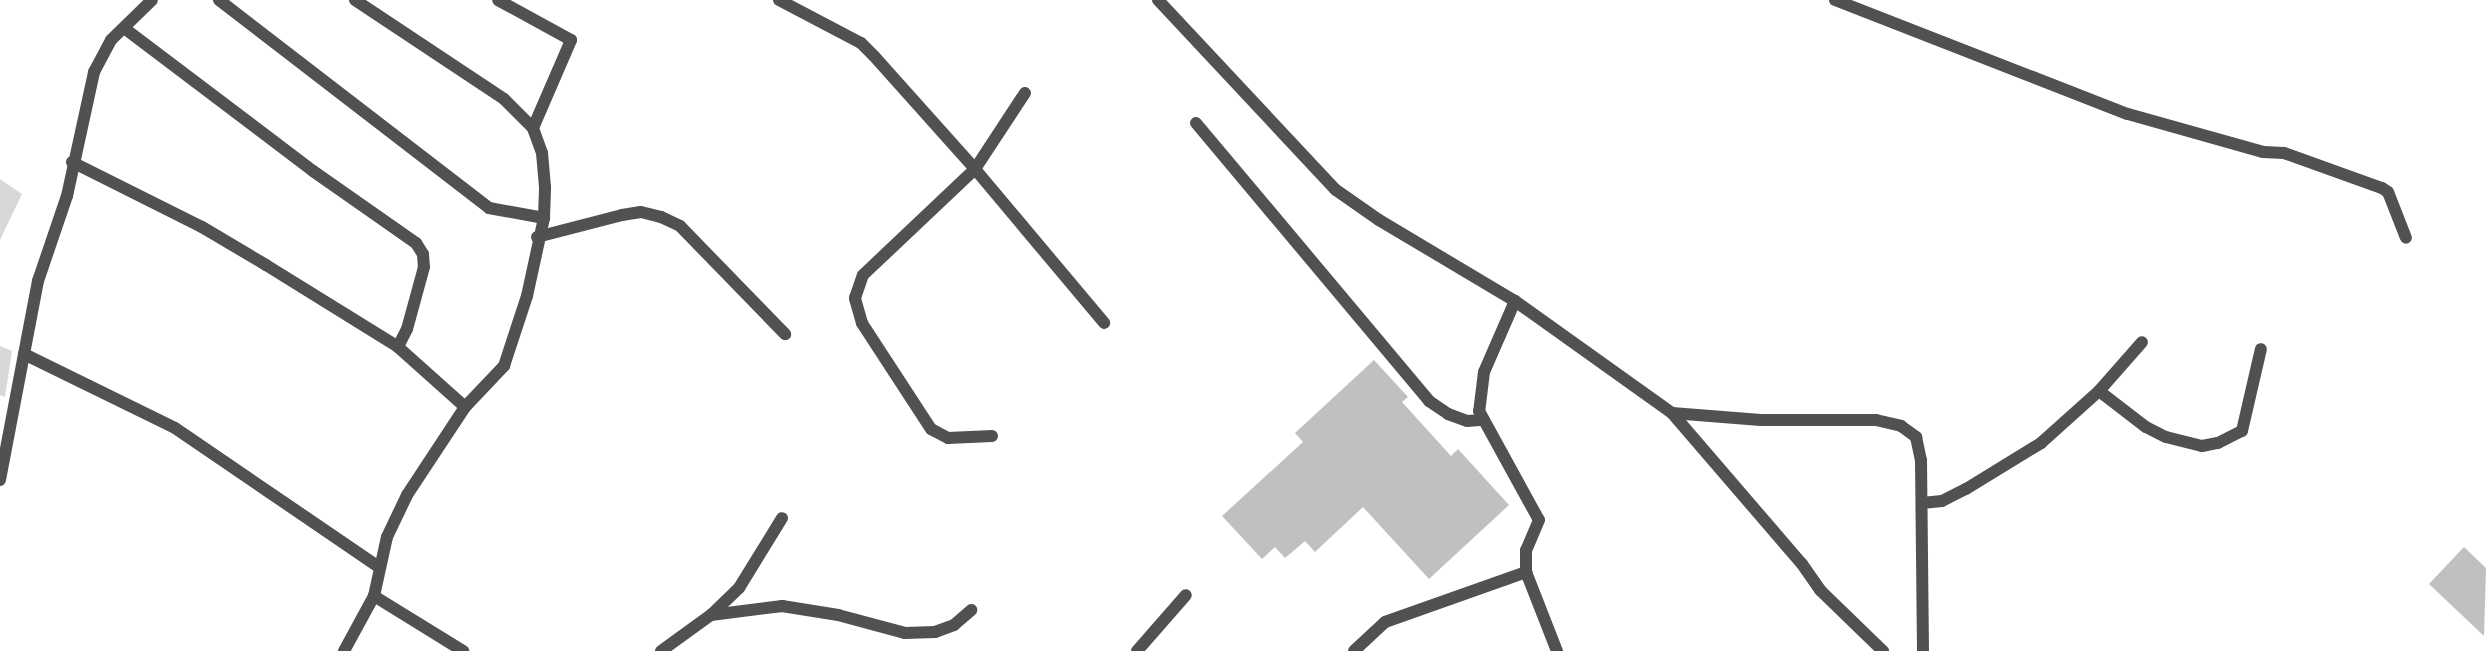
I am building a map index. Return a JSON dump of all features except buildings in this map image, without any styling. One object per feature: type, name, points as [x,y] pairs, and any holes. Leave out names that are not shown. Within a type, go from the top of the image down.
[{"type":"street","points":[[0,480],[38,281],[61,220],[72,162],[94,72],[111,40],[152,0]]},
{"type":"street","points":[[219,0],[489,208],[544,218]]},
{"type":"street","points":[[344,651],[374,596],[387,537],[407,495],[436,445],[465,407],[504,366],[527,296],[537,237],[544,218],[542,153],[532,128],[504,99],[355,0]]},
{"type":"street","points":[[498,0],[571,40],[532,128]]},
{"type":"street","points":[[779,0],[861,43],[975,169],[1104,323]]},
{"type":"street","points":[[1158,0],[1336,190],[1378,220],[1515,301],[1672,413],[1802,564],[1820,590],[1883,651]]},
{"type":"street","points":[[1835,0],[2128,114],[2263,152],[2284,153],[2382,188],[2388,192],[2406,238]]},
{"type":"street","points":[[124,28],[321,178],[416,243],[423,254],[424,267],[408,328],[398,347]]},
{"type":"street","points":[[992,436],[948,438],[931,429],[862,323],[855,298],[863,275],[975,169],[1025,93]]},
{"type":"street","points":[[1196,123],[1430,401],[1457,418],[1483,420]]},
{"type":"street","points":[[72,162],[201,226],[398,347],[465,407]]},
{"type":"street","points":[[537,237],[622,215],[641,213],[661,217],[680,226],[785,334]]},
{"type":"street","points":[[1515,301],[1484,372],[1479,411],[1539,520],[1526,550],[1526,572],[1557,651]]},
{"type":"street","points":[[1922,503],[1942,501],[2006,467],[2041,443],[2099,391],[2142,342]]},
{"type":"street","points":[[2099,391],[2146,427],[2166,437],[2202,446],[2218,443],[2242,431],[2261,350]]},
{"type":"street","points":[[24,354],[175,428],[380,568]]},
{"type":"street","points":[[1672,413],[1761,420],[1876,420],[1901,426],[1916,437],[1921,460],[1923,651]]},
{"type":"street","points":[[661,651],[711,615],[739,588],[782,518]]},
{"type":"street","points":[[1354,651],[1385,622],[1526,572]]},
{"type":"street","points":[[1137,651],[1186,595]]},
{"type":"street","points":[[374,596],[463,651]]},
{"type":"street","points":[[711,615],[782,606],[838,615],[904,633],[935,632],[954,625],[971,610]]},
{"type":"shaded area","points":[[0,179],[22,194],[0,240]]},
{"type":"shaded area","points":[[0,346],[12,351],[5,397],[0,395]]}]
